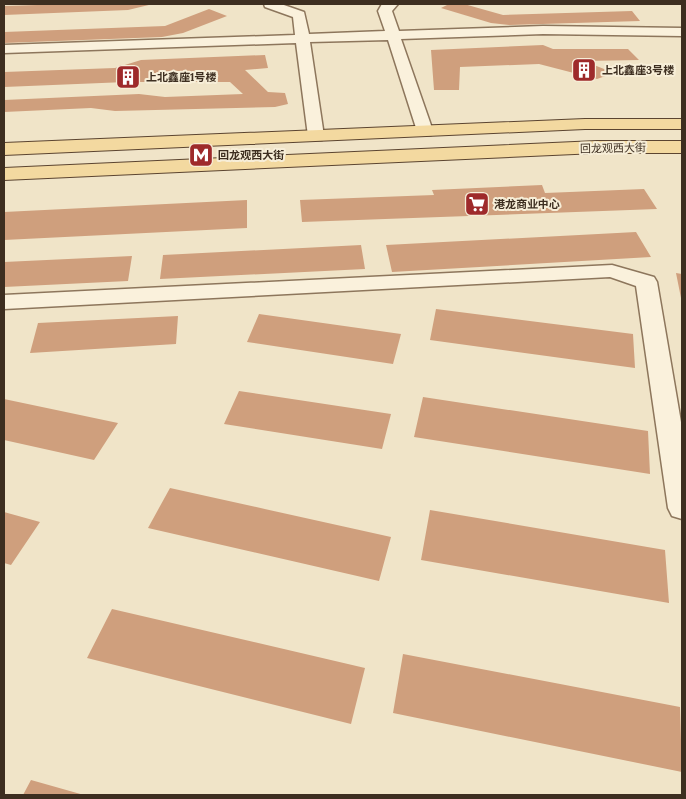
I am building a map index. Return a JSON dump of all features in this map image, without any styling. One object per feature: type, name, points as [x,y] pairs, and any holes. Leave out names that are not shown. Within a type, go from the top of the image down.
[{"type":"main road","name":"回龙观西大街","points":[[4,149],[425,131],[624,124],[682,124]]},
{"type":"main road","points":[[624,124],[642,127],[653,136],[648,143],[634,147]]},
{"type":"main road","name":"回龙观西大街","points":[[4,174],[634,147],[682,147]]},
{"type":"street","points":[[270,4],[299,15],[316,136]]},
{"type":"street","points":[[392,4],[385,11],[425,131]]},
{"type":"street","points":[[4,49],[562,30],[682,32]]},
{"type":"street","points":[[4,302],[612,271],[646,282],[682,508]]},
{"type":"building","points":[[153,4],[128,10],[4,15],[4,6]]},
{"type":"building","points":[[449,4],[464,4],[503,15],[632,11],[640,21],[509,25],[491,23],[441,8]]},
{"type":"building","points":[[209,9],[227,16],[183,33],[162,37],[4,43],[4,32],[165,26]]},
{"type":"building","name":"上北鑫座3号楼","points":[[543,45],[553,49],[628,49],[639,60],[584,61],[614,73],[597,79],[539,64],[460,67],[459,90],[434,90],[431,50]]},
{"type":"building","name":"上北鑫座1号楼","points":[[265,55],[268,68],[245,70],[268,92],[285,93],[288,104],[275,107],[115,111],[91,108],[4,112],[4,100],[139,94],[165,97],[243,94],[230,82],[126,82],[4,87],[4,72],[115,68],[141,60]]},
{"type":"building","name":"港龙商业中心","points":[[542,185],[545,193],[644,189],[657,209],[302,222],[300,200],[434,195],[432,190]]},
{"type":"building","points":[[247,200],[247,228],[4,240],[4,212]]},
{"type":"building","points":[[636,232],[651,257],[392,272],[386,245]]},
{"type":"building","points":[[361,245],[365,269],[160,279],[163,255]]},
{"type":"building","points":[[132,256],[128,281],[4,287],[4,262]]},
{"type":"building","points":[[676,273],[682,274],[682,298],[681,298]]},
{"type":"building","points":[[436,309],[633,334],[635,368],[430,340]]},
{"type":"building","points":[[259,314],[401,334],[393,364],[247,342]]},
{"type":"building","points":[[178,316],[176,344],[30,353],[38,323]]},
{"type":"building","points":[[239,391],[391,414],[382,449],[224,424]]},
{"type":"building","points":[[423,397],[648,431],[650,474],[414,437]]},
{"type":"building","points":[[4,399],[118,423],[94,460],[4,440]]},
{"type":"building","points":[[170,488],[391,537],[379,581],[148,528]]},
{"type":"building","points":[[430,510],[665,550],[669,603],[421,560]]},
{"type":"building","points":[[4,512],[40,522],[11,565],[4,563]]},
{"type":"building","points":[[112,609],[365,668],[351,724],[87,658]]},
{"type":"building","points":[[403,654],[680,707],[682,772],[393,713]]},
{"type":"building","points":[[31,780],[84,795],[23,795]]},
{"type":"place","name":"上北鑫座3号楼","points":[[584,70]]},
{"type":"place","name":"上北鑫座1号楼","points":[[128,77]]},
{"type":"place","name":"回龙观西大街","points":[[201,155]]},
{"type":"place","name":"港龙商业中心","points":[[477,204]]}]
